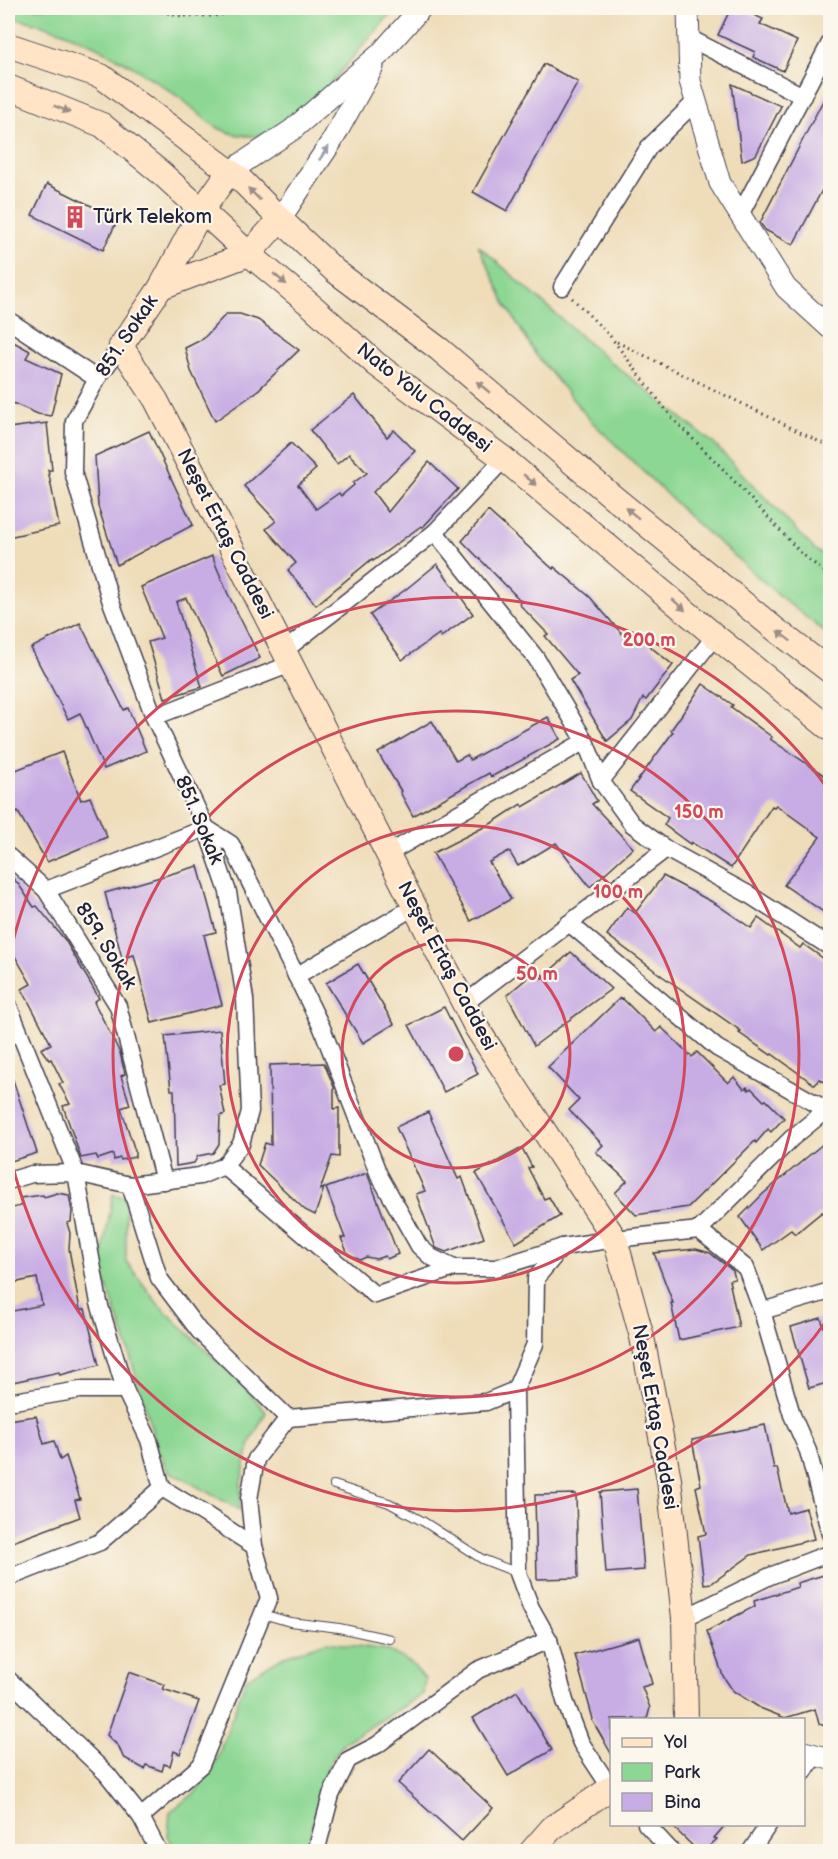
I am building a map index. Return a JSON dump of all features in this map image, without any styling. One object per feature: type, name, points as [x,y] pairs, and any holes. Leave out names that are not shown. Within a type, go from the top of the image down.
[{"type":"main road","points":[[8,45],[101,76],[240,179],[335,271],[439,349],[613,497],[775,629],[831,671]]},
{"type":"main road","name":"Nato Yolu Caddesi","points":[[8,87],[102,125],[161,173],[249,254],[376,363],[504,459],[715,636],[831,729]]},
{"type":"main road","name":"851. Sokak","points":[[121,346],[160,287],[202,210],[229,172]]},
{"type":"main road","points":[[160,287],[249,254],[280,219]]},
{"type":"main road","name":"Neşet Ertaş Caddesi","points":[[121,346],[156,400],[476,1027],[615,1239],[642,1337],[669,1479],[684,1617],[686,1718]]},
{"type":"main road","points":[[531,1851],[552,1828],[610,1790]]},
{"type":"street","points":[[229,172],[292,130],[380,54],[421,8]]},
{"type":"street","points":[[688,8],[690,81],[720,183],[786,288],[831,328]]},
{"type":"street","points":[[689,38],[803,96]]},
{"type":"street","points":[[740,215],[831,44]]},
{"type":"street","points":[[280,219],[332,141],[380,54]]},
{"type":"street","points":[[562,287],[650,147],[696,101]]},
{"type":"street","points":[[8,320],[98,379]]},
{"type":"street","name":"851. Sokak","points":[[121,346],[74,420],[73,472],[110,599],[154,717],[206,828],[228,892],[244,999],[250,1111],[241,1144],[224,1166]]},
{"type":"street","points":[[154,717],[287,657],[435,532],[504,459]]},
{"type":"street","points":[[435,532],[536,657],[585,741],[601,781],[632,824],[666,849],[748,894],[831,947]]},
{"type":"street","points":[[601,781],[715,636]]},
{"type":"street","points":[[387,854],[585,741]]},
{"type":"street","points":[[46,890],[206,828],[231,844],[322,1028],[380,1175],[419,1246],[431,1257],[454,1268]]},
{"type":"street","points":[[464,1004],[666,849]]},
{"type":"street","name":"859. Sokak","points":[[8,856],[46,890],[118,1006],[164,1181]]},
{"type":"street","points":[[296,976],[414,907]]},
{"type":"street","points":[[8,1181],[32,1174],[76,1173],[130,1185],[200,1176],[224,1166],[375,1295],[454,1268],[496,1268],[563,1247],[699,1230],[792,1138],[829,1109],[717,1048],[569,923]]},
{"type":"street","points":[[8,1004],[76,1173],[99,1303],[125,1390],[149,1440],[162,1488],[254,1546]]},
{"type":"street","points":[[130,1185],[159,1278],[199,1331],[288,1418]]},
{"type":"street","points":[[699,1230],[746,1268],[762,1311],[792,1415],[808,1451],[831,1534]]},
{"type":"street","points":[[563,1247],[536,1278],[535,1344],[516,1390],[518,1573],[531,1608],[549,1640],[565,1701],[581,1743],[610,1787]]},
{"type":"street","points":[[762,1311],[831,1291]]},
{"type":"street","points":[[8,1402],[80,1390],[125,1390]]},
{"type":"street","points":[[141,1817],[201,1765],[269,1598],[254,1546],[249,1499],[256,1459],[288,1418],[486,1402],[516,1390]]},
{"type":"street","points":[[8,1578],[100,1542],[162,1488]]},
{"type":"street","points":[[684,1617],[770,1576],[831,1552]]},
{"type":"street","points":[[316,1851],[331,1795],[348,1760],[377,1745],[478,1670],[549,1640]]},
{"type":"street","points":[[8,1679],[107,1774],[141,1817],[159,1851]]},
{"type":"street","points":[[648,1826],[672,1851]]},
{"type":"street","points":[[750,1851],[768,1826]]},
{"type":"lane","points":[[334,1485],[389,1503],[482,1559],[518,1573]]},
{"type":"lane","points":[[263,1614],[290,1622],[339,1628],[390,1639]]},
{"type":"path","points":[[144,8],[182,16],[213,16],[263,8]]},
{"type":"path","points":[[562,287],[579,308],[618,343],[831,447]]},
{"type":"path","points":[[610,336],[673,419],[802,554],[831,576]]},
{"type":"green space","points":[[8,8],[396,8],[306,110],[274,133],[247,136],[220,129],[141,72],[98,48],[53,29],[8,17]]},
{"type":"green space","points":[[478,245],[603,356],[713,443],[815,550],[830,559],[830,636],[788,603],[694,521],[590,420],[536,355],[506,305]]},
{"type":"green space","points":[[113,1194],[126,1198],[126,1261],[158,1304],[251,1394],[266,1412],[250,1443],[241,1482],[240,1510],[167,1470],[157,1447],[123,1332],[100,1267]]},
{"type":"green space","points":[[326,1642],[387,1650],[411,1663],[425,1679],[423,1694],[345,1742],[329,1763],[306,1851],[176,1851],[168,1837],[170,1812],[196,1792],[214,1767],[246,1679],[282,1657]]},
{"type":"building","points":[[731,8],[738,8],[763,19],[760,24],[797,41],[783,71],[753,57],[755,52],[718,35]]},
{"type":"building","points":[[544,64],[578,82],[507,211],[473,192]]},
{"type":"building","points":[[732,84],[781,106],[756,155],[742,161]]},
{"type":"building","points":[[831,85],[831,173],[793,245],[765,230],[760,223]]},
{"type":"building","name":"Türk Telekom","points":[[47,184],[118,219],[103,250],[32,215]]},
{"type":"building","points":[[226,314],[240,314],[258,320],[299,350],[255,393],[215,421],[191,371],[185,348],[203,339]]},
{"type":"building","points":[[8,339],[30,351],[26,358],[61,374],[51,416],[38,414],[8,401]]},
{"type":"building","points":[[354,395],[387,437],[394,430],[415,451],[373,492],[388,512],[429,462],[458,489],[423,527],[421,526],[373,561],[372,559],[316,605],[288,570],[296,563],[266,529],[276,521],[244,486],[291,443],[316,469],[298,485],[316,509],[339,493],[341,496],[367,473],[349,454],[337,464],[310,430]]},
{"type":"building","points":[[47,423],[52,470],[48,470],[59,526],[8,537],[8,428]]},
{"type":"building","points":[[149,431],[193,525],[117,565],[98,506],[95,456]]},
{"type":"building","points":[[488,511],[553,569],[554,567],[590,597],[622,634],[628,629],[673,665],[646,700],[643,698],[632,720],[607,741],[570,680],[578,675],[545,636],[548,634],[519,604],[521,601],[462,541]]},
{"type":"building","points":[[212,556],[260,658],[223,676],[186,598],[176,602],[202,687],[165,698],[148,642],[162,638],[141,587]]},
{"type":"building","points":[[437,564],[473,614],[441,637],[439,634],[402,660],[370,615]]},
{"type":"building","points":[[80,623],[124,710],[128,708],[146,751],[104,769],[80,713],[68,719],[31,648]]},
{"type":"building","points":[[703,684],[772,737],[770,739],[831,780],[831,917],[784,885],[820,837],[776,805],[772,806],[731,868],[691,842],[690,844],[664,825],[668,818],[630,791],[673,732],[671,730]]},
{"type":"building","points":[[548,717],[560,739],[491,777],[489,773],[413,816],[378,753],[432,721],[456,761],[467,755],[470,760]]},
{"type":"building","points":[[62,752],[81,800],[90,797],[107,837],[47,862],[18,812],[8,817],[8,773]]},
{"type":"building","points":[[581,773],[597,801],[592,804],[633,848],[590,887],[556,843],[518,866],[509,851],[489,862],[511,899],[471,921],[433,853],[492,823],[521,804],[523,807]]},
{"type":"building","points":[[198,866],[216,932],[204,935],[222,1005],[152,1023],[134,955],[122,958],[105,893]]},
{"type":"building","points":[[8,873],[34,907],[37,906],[65,940],[99,998],[94,1002],[120,1053],[125,1074],[121,1076],[130,1105],[121,1108],[135,1157],[114,1160],[113,1154],[98,1159],[96,1155],[81,1158],[63,1106],[70,1104],[59,1084],[63,1083],[51,1059],[49,1060],[41,1049],[51,1044],[22,989],[31,984],[8,944]]},
{"type":"building","points":[[663,876],[716,904],[751,928],[758,918],[800,948],[803,944],[831,964],[831,1085],[819,1079],[815,1085],[739,1033],[741,1031],[607,935],[627,907],[635,913]]},
{"type":"building","points":[[571,952],[611,989],[534,1046],[507,995],[537,970],[542,978]]},
{"type":"building","points":[[358,964],[394,1024],[363,1043],[326,983]]},
{"type":"building","points":[[620,998],[656,1032],[661,1027],[692,1057],[697,1052],[728,1083],[734,1077],[744,1089],[751,1088],[784,1118],[771,1132],[768,1129],[756,1143],[755,1141],[688,1207],[636,1215],[615,1193],[627,1181],[596,1152],[603,1145],[569,1110],[579,1100],[548,1067]]},
{"type":"building","points":[[444,1007],[478,1074],[444,1092],[409,1025]]},
{"type":"building","points":[[220,1030],[225,1084],[219,1085],[225,1114],[220,1116],[219,1144],[213,1153],[198,1156],[194,1163],[176,1166],[174,1090],[171,1090],[165,1036]]},
{"type":"building","points":[[324,1063],[334,1087],[334,1109],[339,1108],[339,1157],[332,1156],[320,1190],[324,1188],[315,1215],[305,1210],[258,1165],[265,1143],[271,1145],[270,1065]]},
{"type":"building","points":[[8,1071],[10,1071],[37,1153],[8,1162]]},
{"type":"building","points":[[428,1112],[458,1179],[462,1177],[484,1238],[446,1252],[436,1248],[416,1194],[425,1191],[396,1127]]},
{"type":"building","points":[[831,1137],[831,1208],[823,1214],[822,1212],[795,1234],[791,1230],[763,1250],[740,1217],[763,1194]]},
{"type":"building","points":[[522,1148],[532,1167],[528,1168],[544,1199],[549,1197],[560,1216],[516,1243],[476,1173]]},
{"type":"building","points":[[367,1173],[398,1254],[387,1259],[385,1256],[376,1259],[366,1257],[360,1260],[348,1254],[341,1238],[345,1238],[326,1188]]},
{"type":"building","points":[[57,1193],[69,1195],[72,1211],[71,1222],[67,1223],[70,1233],[69,1249],[80,1310],[85,1309],[99,1365],[60,1375],[59,1372],[8,1383],[8,1312],[42,1305],[37,1278],[8,1284],[8,1209],[21,1206],[20,1198],[43,1195],[44,1197]]},
{"type":"building","points":[[696,1249],[710,1253],[733,1271],[735,1279],[729,1280],[739,1327],[679,1340],[671,1303],[673,1303],[654,1253]]},
{"type":"building","points":[[821,1318],[831,1349],[831,1382],[809,1388],[791,1327]]},
{"type":"building","points":[[36,1416],[44,1444],[54,1441],[60,1460],[66,1456],[80,1499],[75,1500],[80,1517],[10,1543],[8,1534],[8,1420]]},
{"type":"building","points":[[765,1425],[774,1469],[777,1468],[788,1513],[806,1508],[814,1539],[751,1555],[712,1583],[704,1584],[698,1536],[706,1534],[696,1487],[701,1485],[692,1440]]},
{"type":"building","points":[[637,1489],[644,1570],[606,1573],[600,1492]]},
{"type":"building","points":[[576,1494],[578,1578],[537,1579],[535,1495]]},
{"type":"building","points":[[827,1574],[831,1587],[831,1728],[819,1724],[815,1709],[785,1718],[760,1708],[733,1691],[723,1676],[707,1631],[755,1606],[754,1601],[798,1587],[797,1583]]},
{"type":"building","points":[[639,1637],[652,1684],[642,1687],[650,1708],[647,1718],[610,1718],[610,1752],[592,1720],[575,1655]]},
{"type":"building","points":[[129,1672],[165,1685],[163,1689],[199,1701],[180,1754],[174,1751],[170,1766],[164,1764],[162,1771],[146,1765],[144,1769],[123,1757],[119,1747],[107,1735]]},
{"type":"building","points":[[517,1691],[552,1750],[508,1776],[473,1718]]},
{"type":"building","points":[[429,1749],[493,1808],[462,1841],[398,1783]]},
{"type":"building","points":[[672,1826],[724,1826],[714,1838],[717,1839],[704,1851],[698,1851]]},
{"type":"place","name":"Türk Telekom","points":[[75,217]]}]
